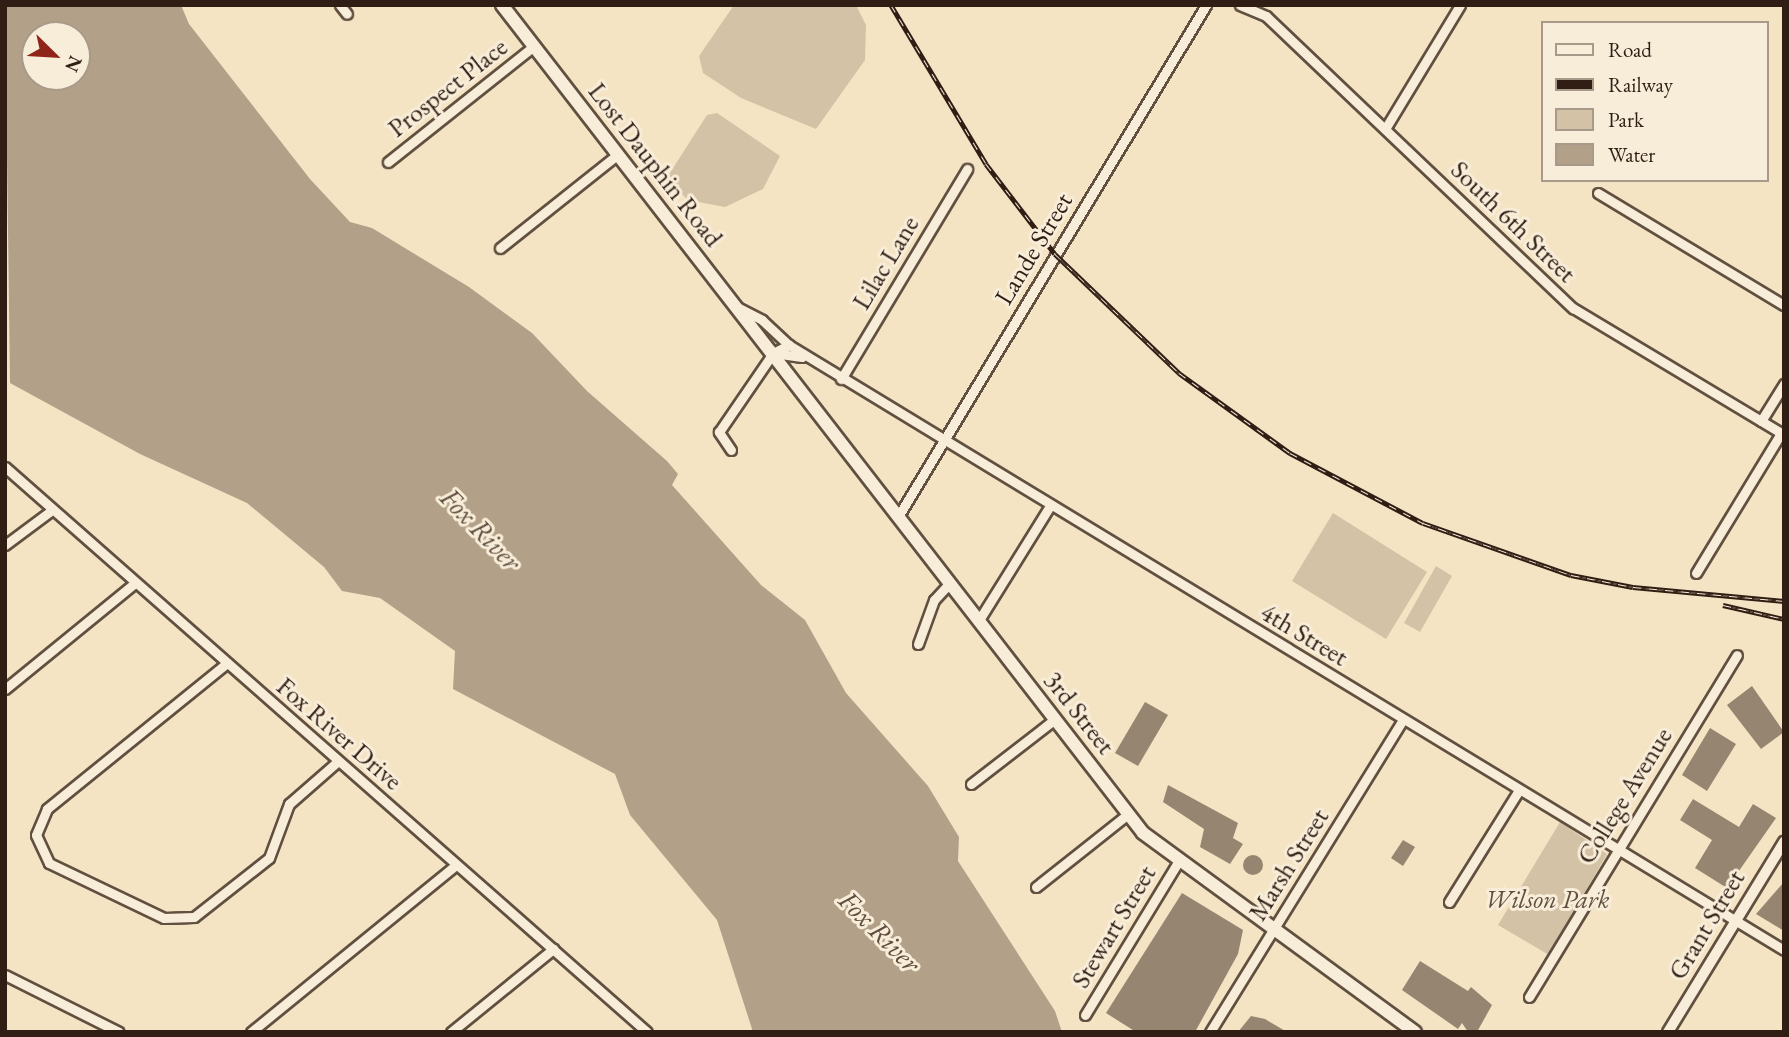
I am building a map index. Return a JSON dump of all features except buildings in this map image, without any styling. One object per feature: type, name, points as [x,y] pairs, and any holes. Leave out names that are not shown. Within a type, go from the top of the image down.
[{"type":"main road","name":"Lost Dauphin Road","points":[[502,5],[774,353]]},
{"type":"main road","name":"3rd Street","points":[[774,353],[1128,814],[1178,862],[1415,1032]]},
{"type":"street","points":[[340,5],[347,14]]},
{"type":"street","name":"Lande Street","points":[[898,515],[1206,5]]},
{"type":"street","name":"South 6th Street","points":[[1240,5],[1266,16],[1573,308],[1783,434]]},
{"type":"street","points":[[1385,129],[1460,5]]},
{"type":"street","name":"Prospect Place","points":[[388,162],[534,46]]},
{"type":"street","points":[[500,248],[618,154]]},
{"type":"street","name":"Lilac Lane","points":[[841,379],[967,169]]},
{"type":"street","points":[[1598,193],[1784,305]]},
{"type":"street","name":"4th Street","points":[[737,307],[762,320],[802,357],[1784,950]]},
{"type":"street","points":[[731,450],[719,432],[774,353],[789,345]]},
{"type":"street","name":"4th Street","points":[[774,353],[802,357]]},
{"type":"street","points":[[1761,421],[1784,384]]},
{"type":"street","points":[[1696,573],[1783,434]]},
{"type":"street","name":"Fox River Drive","points":[[5,467],[337,762],[648,1032]]},
{"type":"street","points":[[979,620],[1050,506]]},
{"type":"street","points":[[5,545],[52,510]]},
{"type":"street","points":[[5,689],[135,583]]},
{"type":"street","points":[[918,644],[934,600],[950,583]]},
{"type":"street","name":"College Avenue","points":[[1529,997],[1737,655]]},
{"type":"street","points":[[227,663],[42,815],[36,835],[40,852],[72,875],[164,918],[194,917],[269,858],[289,804],[337,762]]},
{"type":"street","points":[[971,784],[1055,719]]},
{"type":"street","name":"Marsh Street","points":[[1210,1032],[1403,720]]},
{"type":"street","points":[[1449,902],[1519,790]]},
{"type":"street","points":[[1036,887],[1128,814]]},
{"type":"street","name":"Grant Street","points":[[1668,1032],[1784,842]]},
{"type":"street","name":"Stewart Street","points":[[1085,1015],[1178,862]]},
{"type":"street","points":[[251,1032],[456,864]]},
{"type":"street","points":[[451,1032],[553,948]]},
{"type":"street","points":[[5,975],[119,1032]]},
{"type":"green space","points":[[734,5],[856,5],[866,25],[865,60],[816,129],[741,98],[703,73],[699,56]]},
{"type":"green space","points":[[717,113],[780,156],[763,189],[725,207],[688,200],[666,179],[707,115]]},
{"type":"green space","points":[[1333,513],[1427,572],[1386,639],[1292,581]]},
{"type":"green space","points":[[1436,566],[1452,576],[1420,632],[1404,623]]},
{"type":"green space","name":"Wilson Park","points":[[1560,822],[1607,854],[1549,955],[1498,925]]},
{"type":"water","name":"Fox River","points":[[5,5],[181,5],[189,24],[310,179],[350,222],[372,228],[469,287],[532,333],[587,391],[667,461],[678,474],[672,485],[761,585],[805,620],[846,693],[928,786],[959,837],[958,861],[1055,1011],[1062,1032],[753,1032],[717,920],[630,815],[615,774],[453,689],[455,651],[380,598],[342,591],[324,567],[247,503],[140,454],[10,383]]},
{"type":"railway","points":[[891,5],[986,164],[1055,254],[1179,373],[1290,453],[1423,523],[1571,575],[1633,587],[1784,601]]},
{"type":"railway","points":[[1723,605],[1784,619]]}]
